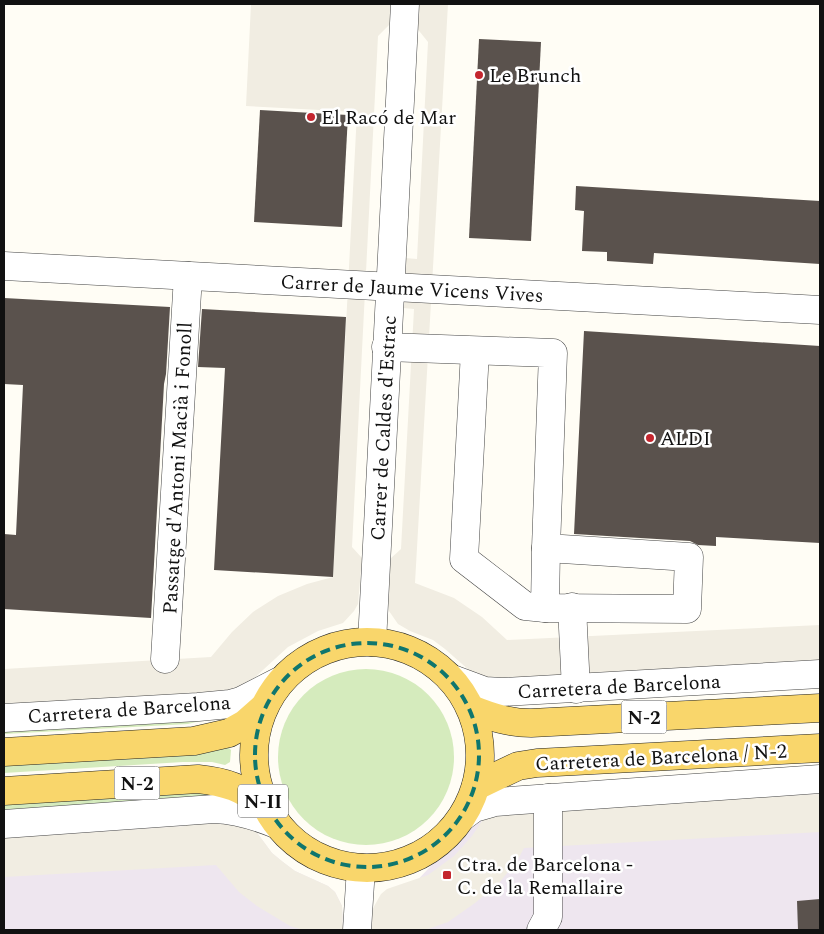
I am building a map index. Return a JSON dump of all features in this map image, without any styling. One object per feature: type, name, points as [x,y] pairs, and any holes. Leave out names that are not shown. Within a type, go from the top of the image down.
[{"type":"main road","name":"N-II","points":[[372,642],[389,644],[422,656],[450,678],[461,692],[470,709],[478,734],[480,760],[476,786],[462,817],[447,836],[429,850],[408,861],[385,867],[361,868],[342,866],[323,860],[306,851],[291,839],[271,815],[258,789],[253,757],[262,709],[280,681],[299,664],[321,651],[337,645],[372,642]]},
{"type":"main road","name":"Carretera de Barcelona / N-2","points":[[470,709],[492,718],[531,723],[820,708]]},
{"type":"main road","name":"N-2","points":[[4,752],[194,741],[229,733],[245,724],[262,709]]},
{"type":"main road","name":"Carretera de Barcelona / N-2","points":[[476,786],[518,766],[536,762],[820,748]]},
{"type":"main road","name":"N-2","points":[[4,791],[198,780],[233,785],[249,794],[271,815]]},
{"type":"street","name":"Carrer de Caldes d'Estrac","points":[[372,642],[405,4]]},
{"type":"street","name":"Carrer de Jaume Vicens Vives","points":[[4,266],[820,310]]},
{"type":"street","name":"Passatge d'Antoni Macià i Fonoll","points":[[165,659],[188,276]]},
{"type":"street","points":[[386,347],[553,353],[545,608]]},
{"type":"street","points":[[475,350],[464,559],[525,606],[545,608],[687,609],[689,557],[546,548]]},
{"type":"street","points":[[572,607],[576,689]]},
{"type":"street","name":"Carretera de Barcelona","points":[[450,678],[485,691],[502,692],[820,674]]},
{"type":"street","name":"Carretera de Barcelona","points":[[4,718],[230,704],[241,701],[280,681]]},
{"type":"street","points":[[462,817],[474,808],[495,802],[820,779]]},
{"type":"street","points":[[541,930],[548,917],[548,798]]},
{"type":"street","points":[[4,824],[214,809],[247,814],[271,815]]},
{"type":"street","points":[[357,930],[361,868]]},
{"type":"highlighted area","points":[[389,644],[437,666],[461,692],[478,734],[480,760],[476,786],[462,817],[429,850],[385,867],[342,866],[306,851],[278,825],[258,789],[254,741],[262,709],[273,690],[306,659],[337,645]]},
{"type":"shaded area","points":[[251,4],[391,4],[390,24],[378,36],[352,547],[362,558],[358,604],[343,623],[318,631],[288,647],[239,692],[4,705],[4,669],[211,657],[232,632],[253,612],[278,596],[307,584],[333,577],[357,112],[246,106]]},
{"type":"shaded area","points":[[418,4],[448,4],[415,583],[454,598],[482,617],[507,640],[820,625],[820,662],[506,686],[470,671],[433,640],[398,624],[389,611],[390,559],[401,549],[414,309],[403,308],[405,258],[417,259],[428,42],[416,27]]},
{"type":"shaded area","points":[[820,794],[820,930],[4,930],[4,838],[186,826],[255,830],[272,853],[283,862],[295,871],[328,886],[335,892],[342,906],[343,925],[373,927],[446,850],[470,819],[581,806]]},
{"type":"shaded area","points":[[820,794],[820,832],[524,848],[517,861],[499,883],[448,922],[425,930],[371,930],[372,910],[381,894],[387,889],[428,875],[454,856],[486,817],[504,811]]},
{"type":"shaded area","points":[[219,814],[255,830],[272,853],[283,862],[295,871],[328,886],[335,892],[342,906],[343,930],[303,930],[290,926],[257,906],[239,892],[216,865],[4,877],[4,838],[186,826],[185,816]]},
{"type":"green space","points":[[366,669],[400,676],[422,689],[434,701],[447,723],[454,757],[447,791],[434,813],[422,825],[400,838],[366,845],[332,838],[310,825],[298,813],[285,791],[278,757],[285,723],[298,701],[310,689],[332,676]]},
{"type":"green space","points":[[204,720],[188,724],[4,734],[4,723]]},
{"type":"green space","points":[[227,746],[231,750],[230,762],[225,765],[212,762],[183,762],[4,773],[4,762]]},
{"type":"green space","points":[[194,790],[220,795],[4,812],[4,801]]},
{"type":"building","points":[[479,39],[541,42],[531,241],[469,238]]},
{"type":"building","points":[[260,110],[348,115],[342,227],[254,222]]},
{"type":"building","points":[[576,186],[820,201],[820,264],[654,253],[653,264],[607,261],[607,252],[582,251],[584,211],[575,210]]},
{"type":"building","points":[[4,298],[170,307],[151,618],[4,609],[4,534],[16,535],[23,385],[4,384]]},
{"type":"building","points":[[202,309],[346,317],[333,577],[214,570],[225,368],[198,367]]},
{"type":"building","points":[[584,331],[820,346],[820,543],[716,537],[716,546],[698,545],[690,541],[574,534]]},
{"type":"building","points":[[820,899],[820,930],[798,930],[797,901]]},
{"type":"place","name":"Le Brunch","points":[[479,75]]},
{"type":"place","name":"El Racó de Mar","points":[[311,117]]},
{"type":"place","name":"ALDI","points":[[650,438]]},
{"type":"place","name":"Ctra. de Barcelona - C. de la Remallaire","points":[[447,875]]}]
